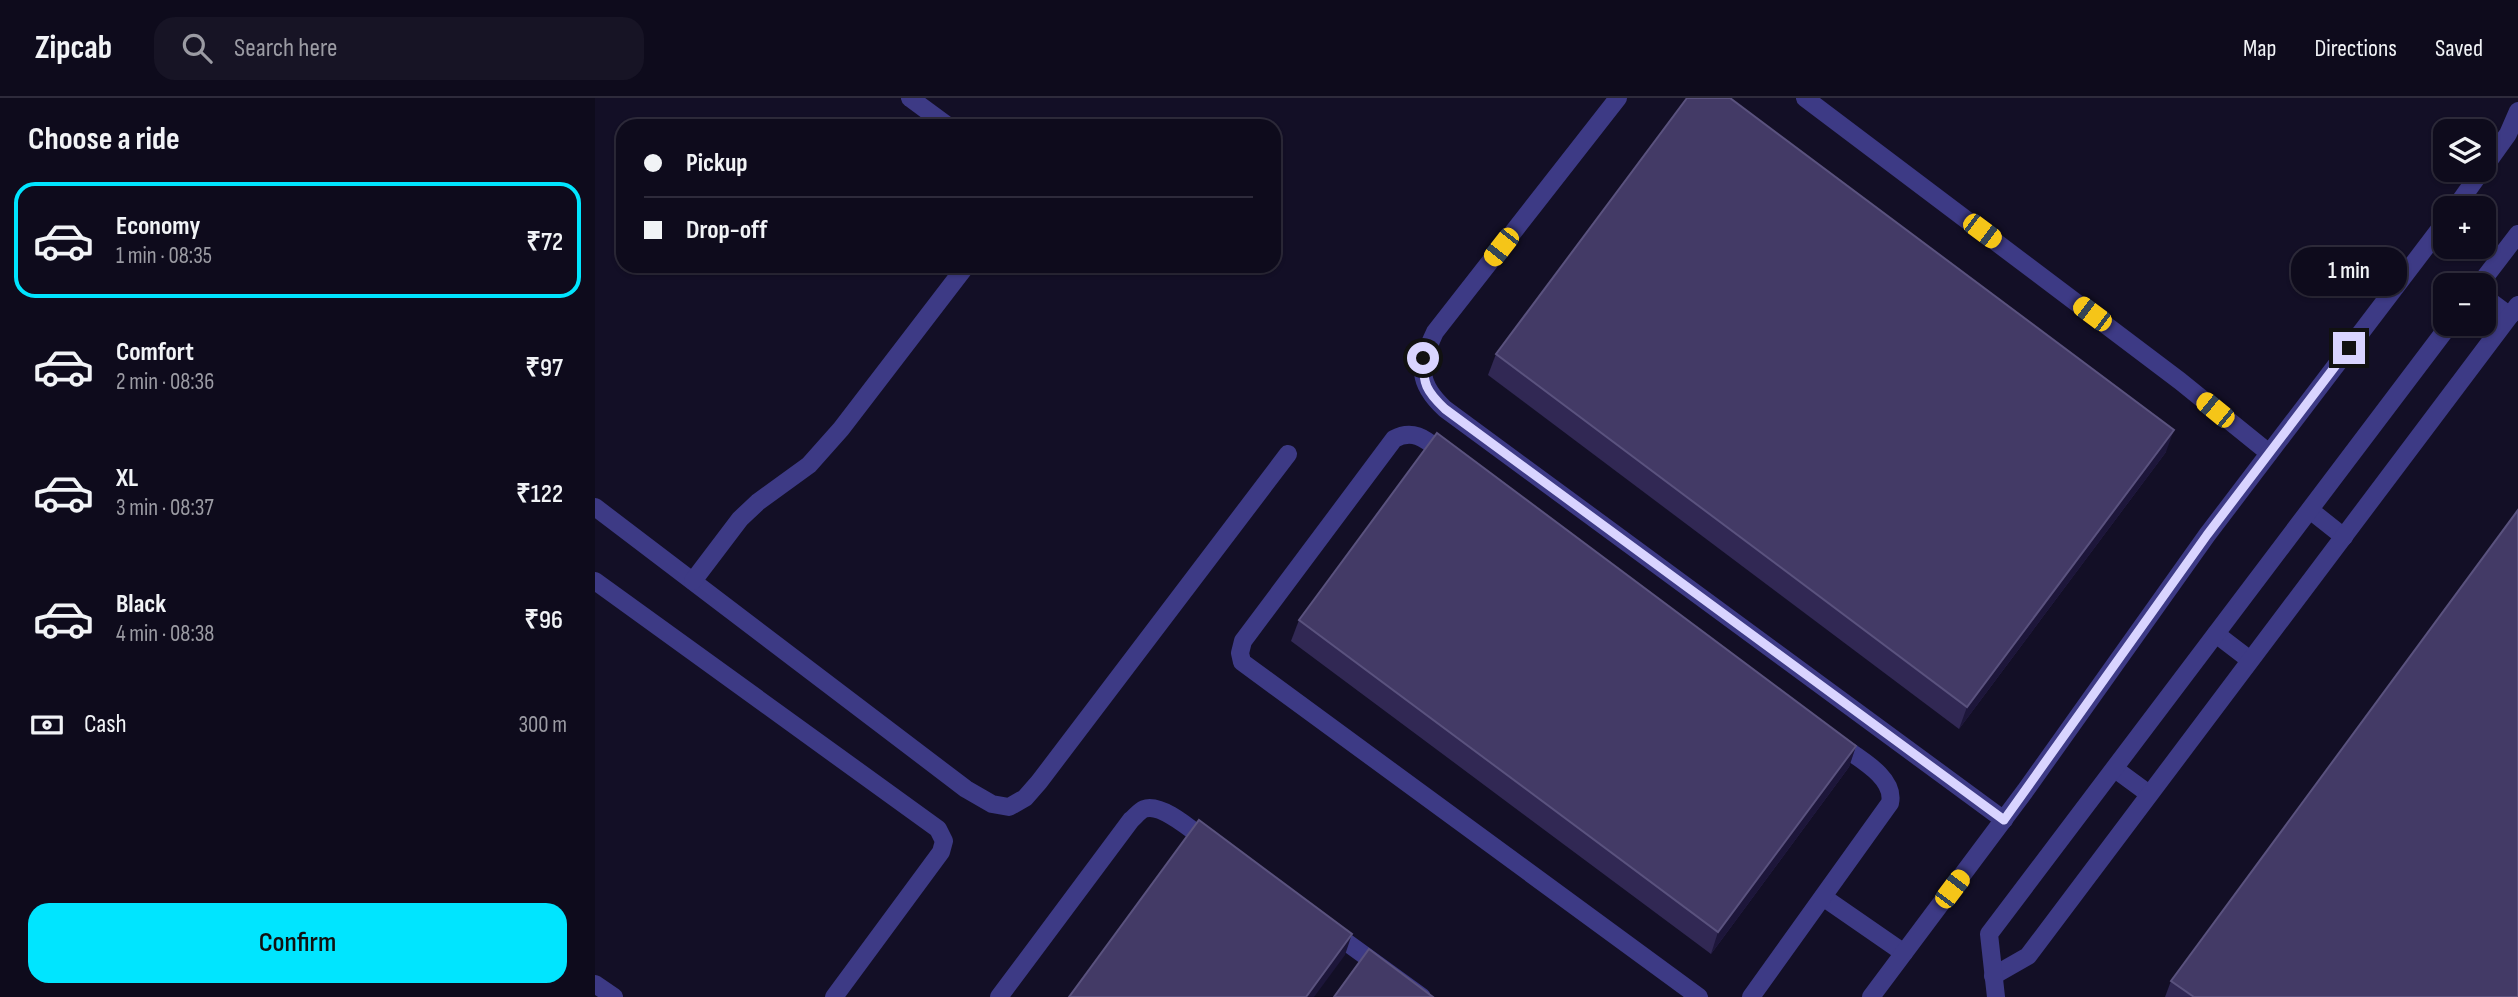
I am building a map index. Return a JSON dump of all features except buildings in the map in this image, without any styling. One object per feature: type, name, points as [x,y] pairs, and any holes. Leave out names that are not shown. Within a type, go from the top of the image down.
[{"type":"lane","points":[[910,98],[938,119]]},
{"type":"lane","points":[[1618,98],[1435,332],[1423,358],[1423,380],[1431,396],[1445,409],[2004,820]]},
{"type":"lane","points":[[1805,98],[2180,381],[2269,453]]},
{"type":"lane","points":[[2464,196],[2508,134],[2518,111]]},
{"type":"lane","points":[[2488,273],[2518,234]]},
{"type":"lane","points":[[1871,997],[2004,820],[2207,535],[2433,238]]},
{"type":"lane","points":[[693,581],[740,519],[758,502],[809,465],[841,429],[961,273]]},
{"type":"lane","points":[[1993,990],[2028,956],[2514,311],[2496,302]]},
{"type":"lane","points":[[1993,990],[1989,934],[2441,336]]},
{"type":"lane","points":[[1459,465],[1414,433],[1394,439],[1243,641],[1240,653],[1242,662],[1699,997]]},
{"type":"lane","points":[[595,507],[967,789],[992,804],[1009,807],[1025,798],[1039,782],[1288,454]]},
{"type":"lane","points":[[2310,510],[2343,537]]},
{"type":"lane","points":[[595,581],[938,829],[944,841],[941,852],[834,997]]},
{"type":"lane","points":[[2216,634],[2250,660]]},
{"type":"lane","points":[[1751,997],[1889,803],[1892,794],[1878,774],[1823,733]]},
{"type":"lane","points":[[2115,769],[2149,794]]},
{"type":"lane","points":[[999,997],[1131,820],[1142,810],[1154,807],[1169,814],[1224,854]]},
{"type":"lane","points":[[1823,897],[1904,953]]},
{"type":"lane","points":[[1312,917],[1362,962],[1422,997]]},
{"type":"lane","points":[[595,984],[614,997]]},
{"type":"route","points":[[1423,358],[1423,380],[1431,396],[1445,409],[2004,820],[2207,535],[2349,348]]}]
